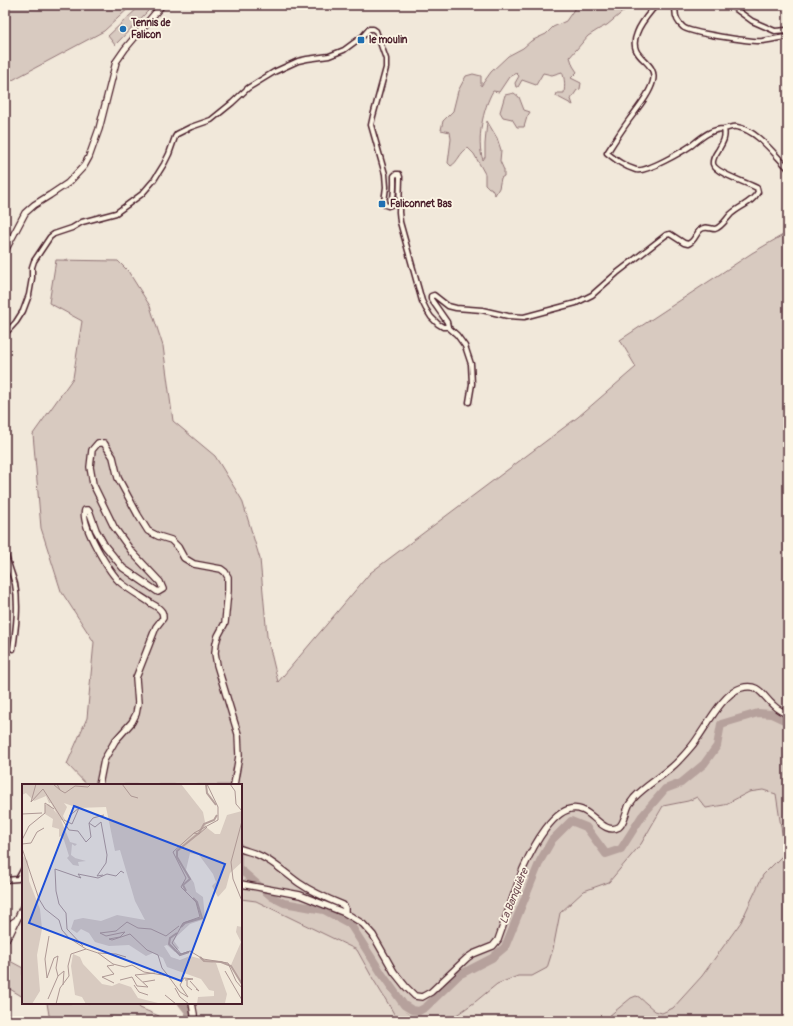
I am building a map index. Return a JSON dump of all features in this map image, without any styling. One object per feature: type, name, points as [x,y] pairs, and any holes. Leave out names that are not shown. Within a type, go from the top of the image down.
[{"type":"street","points":[[5,251],[25,213],[34,204],[68,183],[84,166],[89,157],[99,129],[116,62],[162,5]]},
{"type":"street","points":[[656,5],[641,25],[636,34],[634,43],[637,52],[650,65],[654,76],[653,81],[650,89],[607,153],[621,163],[638,171],[644,170],[676,155],[712,130],[735,126],[747,130],[762,140],[788,168]]},
{"type":"street","points":[[676,5],[676,20],[684,28],[694,31],[732,38],[761,41],[786,37],[788,34]]},
{"type":"street","points":[[730,5],[752,21],[775,31],[788,31]]},
{"type":"street","points":[[5,334],[16,322],[23,311],[29,295],[34,261],[50,237],[82,222],[116,213],[146,191],[164,164],[177,134],[211,120],[248,88],[274,72],[298,61],[329,56],[344,50],[370,29],[376,31],[386,59],[386,68],[371,125],[385,174],[386,187],[384,202],[385,205],[388,206],[393,202],[394,176],[399,174],[400,222],[422,301],[431,317],[438,324],[443,327],[448,327]]},
{"type":"street","points":[[469,402],[472,384],[471,364],[465,346],[457,335],[448,327],[447,322],[431,299],[431,296],[434,296],[448,306],[456,308],[482,310],[508,316],[524,317],[576,303],[592,295],[617,273],[670,234],[688,244],[692,242],[701,229],[706,227],[715,229],[720,226],[732,213],[744,206],[756,196],[758,192],[757,188],[735,179],[715,168],[713,159],[724,142],[724,129]]},
{"type":"street","points":[[99,784],[104,760],[115,741],[132,722],[136,714],[138,703],[136,678],[156,627],[163,618],[163,614],[161,610],[145,598],[120,582],[100,556],[86,526],[83,514],[85,510],[88,510],[90,513],[96,530],[123,568],[158,592],[163,589],[160,582],[132,552],[114,527],[93,484],[90,461],[92,450],[98,443],[104,443],[113,457],[118,478],[148,531],[171,540],[178,547],[184,558],[194,564],[221,568],[228,577],[225,623],[218,636],[215,653],[217,665],[238,734],[240,756],[234,784]]},
{"type":"street","points":[[5,551],[15,584],[17,600],[17,621],[14,649]]},
{"type":"street","points":[[243,884],[300,895],[345,913],[363,924],[373,935],[394,972],[406,987],[415,996],[422,997],[431,992],[467,958],[493,946],[498,940],[528,858],[556,817],[567,810],[578,809],[589,814],[606,827],[619,827],[622,824],[629,805],[634,799],[646,787],[679,760],[697,739],[723,701],[740,688],[748,687],[760,690],[780,711],[788,714]]},
{"type":"street","points":[[242,849],[255,853],[277,866],[311,890],[344,906],[346,908],[345,913]]},
{"type":"street","points":[[5,880],[18,879],[22,872]]},
{"type":"street","points":[[5,942],[7,934],[22,909]]},
{"type":"street","points":[[7,934],[6,925],[12,923],[18,917]]},
{"type":"street","points":[[192,1004],[194,1021]]},
{"type":"shaded area","points":[[5,5],[132,5],[104,31],[5,84]]},
{"type":"shaded area","name":"Tennis de Falicon","points":[[141,5],[148,11],[115,45],[108,36]]},
{"type":"shaded area","points":[[577,5],[631,5],[607,25],[588,36],[570,57],[577,72],[571,78],[581,83],[580,89],[577,90],[571,99],[573,105],[556,96],[557,93],[564,93],[564,77],[562,72],[552,75],[543,73],[536,85],[522,80],[518,87],[516,87],[515,83],[519,76],[516,73],[509,77],[499,92],[493,91],[486,106],[480,134],[480,144],[483,160],[485,157],[487,121],[497,138],[501,150],[500,161],[504,170],[504,176],[501,178],[499,188],[495,195],[491,188],[485,184],[485,174],[474,154],[468,148],[451,166],[448,163],[451,139],[450,132],[441,130],[443,121],[453,111],[458,91],[466,76],[473,74],[481,76],[481,86],[491,72],[508,56],[523,48],[531,41],[546,34],[553,27],[566,21]]},
{"type":"shaded area","points":[[514,93],[519,97],[524,110],[530,112],[524,127],[517,127],[512,119],[503,117],[500,112],[505,95]]},
{"type":"shaded area","points":[[788,232],[788,1021],[603,1021],[631,998],[636,996],[655,1011],[662,1013],[673,1008],[702,976],[741,922],[763,875],[785,853],[776,794],[763,790],[749,792],[724,805],[706,808],[697,797],[688,801],[663,806],[641,844],[609,882],[584,891],[560,913],[553,949],[547,968],[532,976],[518,976],[497,984],[448,1021],[398,1021],[357,950],[256,901],[242,899],[242,784],[86,784],[67,764],[87,718],[94,642],[61,591],[41,528],[33,434],[73,378],[82,321],[49,303],[56,260],[118,261],[128,271],[150,306],[163,346],[173,421],[215,456],[242,500],[260,559],[267,636],[278,682],[370,573],[578,417],[636,367],[620,340],[752,253]]},
{"type":"shaded area","points":[[763,790],[776,794],[785,853],[763,875],[741,922],[702,976],[673,1008],[662,1013],[655,1011],[639,997],[631,998],[603,1021],[448,1021],[497,984],[518,976],[532,976],[560,913],[584,891],[609,882],[641,844],[663,806],[688,801],[697,797],[707,808],[724,805],[749,792]]},
{"type":"shaded area","points":[[242,899],[256,901],[357,950],[398,1021],[198,1021],[198,1009],[196,1004],[242,1004]]},
{"type":"shaded area","points":[[8,960],[22,967],[22,996],[5,986],[5,967]]},
{"type":"shaded area","points":[[47,1004],[137,1004],[140,1008],[159,1016],[161,1021],[50,1021]]},
{"type":"waterway","name":"La Banquière","points":[[242,871],[272,897],[284,903],[324,910],[350,924],[404,1005],[412,1010],[419,1011],[426,1007],[459,975],[492,958],[505,947],[540,861],[552,840],[571,821],[586,827],[606,854],[621,849],[642,816],[665,789],[681,783],[704,764],[717,746],[721,724],[758,713],[771,714],[788,722]]},
{"type":"waterway","name":"La Banquière","points":[[183,1004],[189,1012],[189,1021]]},
{"type":"place","name":"Tennis de Falicon","points":[[123,29]]},
{"type":"place","name":"le moulin","points":[[361,40]]},
{"type":"place","name":"Faliconnet Bas","points":[[382,204]]}]
